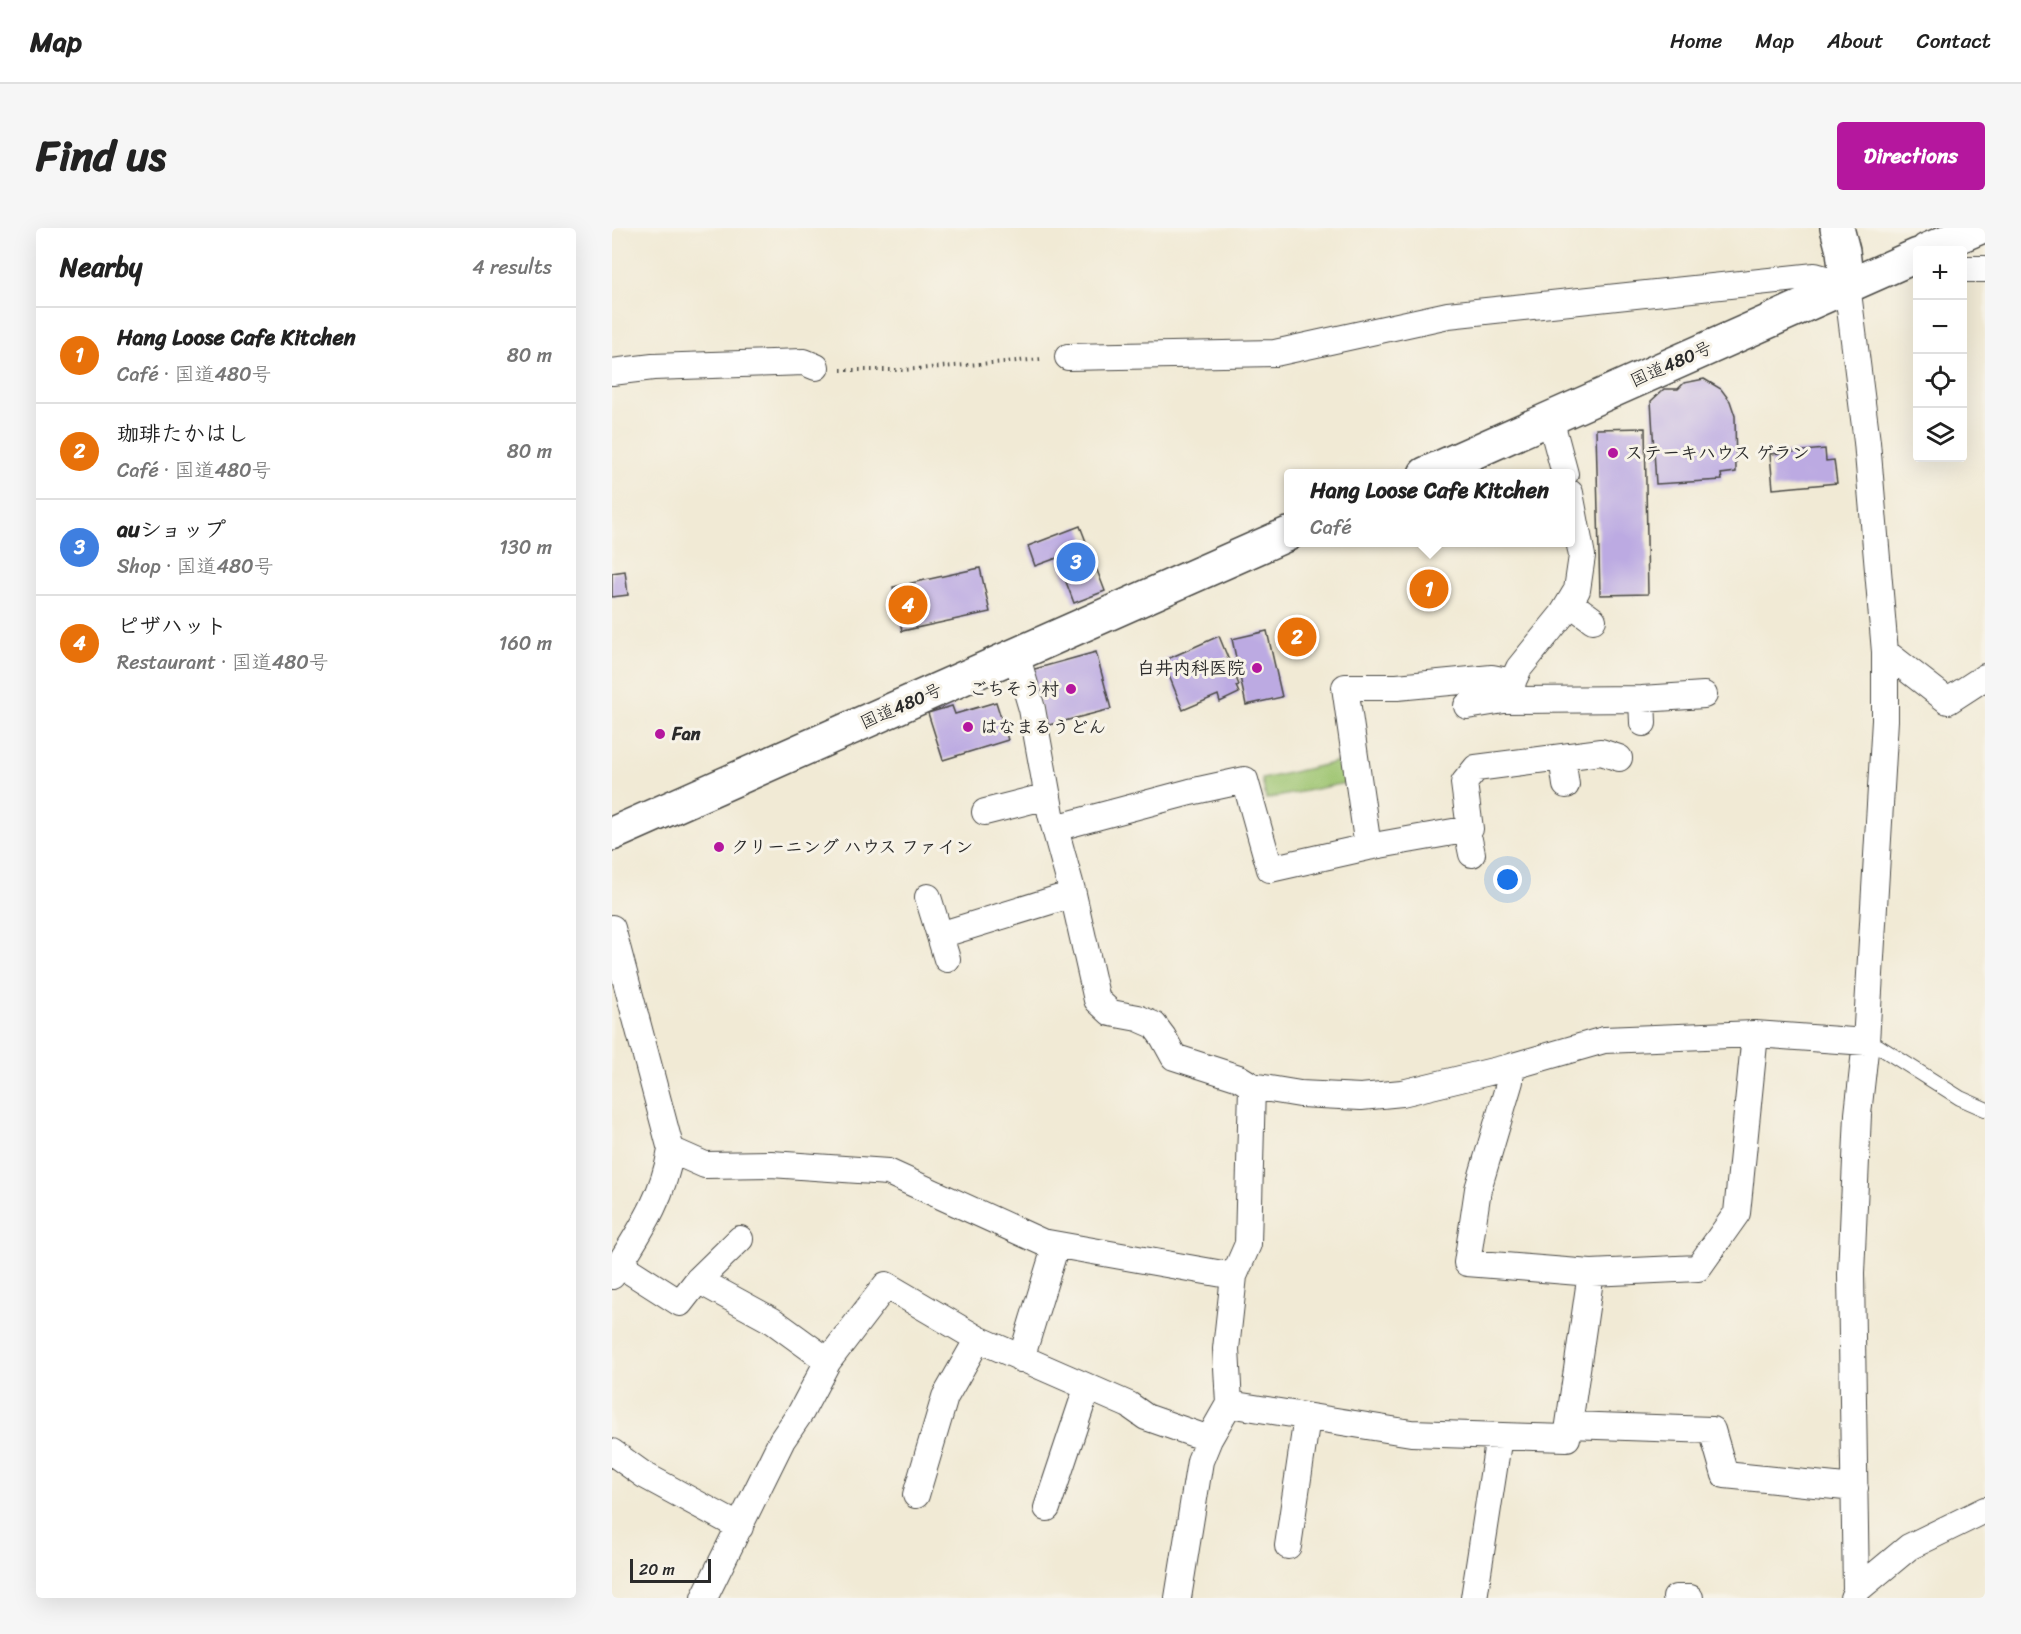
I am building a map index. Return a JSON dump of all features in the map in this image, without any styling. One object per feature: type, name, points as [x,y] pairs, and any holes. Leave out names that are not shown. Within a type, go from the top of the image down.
[{"type":"main road","points":[[1837,228],[1843,251],[1847,285]]},
{"type":"main road","points":[[1936,246],[1978,228]]},
{"type":"main road","name":"国道480号","points":[[1436,469],[1913,257]]},
{"type":"main road","name":"国道480号","points":[[612,834],[1284,536]]},
{"type":"street","points":[[1967,269],[1985,269]]},
{"type":"street","points":[[1068,357],[1275,352],[1448,315],[1815,276],[1847,285],[1867,442],[1885,652],[1885,720],[1866,1042],[1858,1114],[1851,1274],[1855,1594]]},
{"type":"street","points":[[612,372],[653,367],[734,364],[804,363],[816,367]]},
{"type":"street","points":[[1550,418],[1564,469]]},
{"type":"street","points":[[1508,691],[1519,668],[1570,603],[1577,590],[1582,556],[1575,519]]},
{"type":"street","points":[[1570,603],[1593,620]]},
{"type":"street","points":[[1885,652],[1948,701],[1985,677]]},
{"type":"street","points":[[1016,654],[1032,709],[1055,828],[1073,894],[1097,1000],[1111,1013],[1138,1018],[1154,1025],[1174,1058],[1239,1078],[1252,1086],[1300,1094],[1361,1097],[1402,1092],[1510,1067],[1604,1040],[1755,1034],[1866,1042]]},
{"type":"street","points":[[1368,847],[1345,687],[1397,687],[1492,678],[1508,691]]},
{"type":"street","points":[[1467,706],[1508,691],[1642,711],[1704,695]]},
{"type":"street","points":[[1055,828],[1190,792],[1245,780],[1270,869],[1368,847],[1470,829],[1464,783],[1476,768],[1601,752],[1619,758]]},
{"type":"street","points":[[1562,757],[1566,785]]},
{"type":"street","points":[[985,812],[1048,796]]},
{"type":"street","points":[[1467,830],[1472,854]]},
{"type":"street","points":[[928,897],[944,947],[1073,894]]},
{"type":"street","points":[[612,928],[670,1150],[667,1173],[657,1202],[616,1270],[680,1304],[698,1280],[740,1239]]},
{"type":"street","points":[[1510,1067],[1510,1081],[1478,1189],[1467,1263],[1591,1273],[1698,1268],[1737,1213],[1755,1034]]},
{"type":"street","points":[[1178,1598],[1200,1461],[1209,1439],[1229,1404],[1226,1349],[1234,1276],[1248,1244],[1252,1086]]},
{"type":"street","points":[[670,1150],[705,1165],[771,1164],[888,1172],[1042,1242],[1234,1276]]},
{"type":"street","points":[[1022,1359],[1056,1245]]},
{"type":"street","points":[[1229,1404],[1411,1433],[1566,1438],[1591,1273]]},
{"type":"street","points":[[698,1280],[773,1321],[828,1361]]},
{"type":"street","points":[[704,1598],[782,1440],[801,1412],[828,1361],[886,1285],[978,1340],[1129,1405],[1146,1416],[1209,1439]]},
{"type":"street","points":[[916,1496],[945,1396],[978,1340]]},
{"type":"street","points":[[1047,1508],[1087,1388]]},
{"type":"street","points":[[1288,1546],[1307,1417]]},
{"type":"street","points":[[1569,1425],[1712,1430],[1725,1475],[1855,1488]]},
{"type":"street","points":[[1474,1598],[1498,1436]]},
{"type":"street","points":[[612,1452],[644,1475],[740,1527]]},
{"type":"street","points":[[1855,1594],[1909,1547],[1985,1510]]},
{"type":"street","points":[[1676,1598],[1690,1598]]},
{"type":"lane","points":[[1866,1042],[1878,1046],[1960,1098],[1985,1109]]},
{"type":"path","points":[[816,367],[831,370],[903,370],[1068,357]]},
{"type":"green space","points":[[1342,761],[1346,783],[1266,799],[1262,779]]},
{"type":"building","points":[[1704,379],[1721,389],[1730,401],[1735,416],[1736,472],[1721,474],[1722,480],[1656,484],[1651,401],[1664,389],[1678,389],[1684,383]]},
{"type":"building","points":[[1645,428],[1648,594],[1600,595],[1596,429]]},
{"type":"building","points":[[1825,449],[1826,461],[1834,460],[1837,483],[1773,489],[1770,454]]},
{"type":"building","points":[[1080,526],[1105,591],[1074,603],[1057,558],[1035,566],[1028,546]]},
{"type":"building","points":[[980,568],[990,612],[902,631],[893,587]]},
{"type":"building","points":[[625,571],[628,595],[612,597],[612,573]]},
{"type":"building","name":"白井内科医院","points":[[1267,631],[1282,697],[1246,705],[1232,639]]},
{"type":"building","points":[[1219,636],[1239,685],[1236,686],[1239,693],[1220,702],[1218,695],[1183,710],[1163,661]]},
{"type":"building","name":"ごちそう村","points":[[1096,652],[1111,709],[1045,726],[1031,670]]},
{"type":"building","name":"はなまるうどん","points":[[996,702],[1008,740],[943,760],[928,713],[952,706],[955,714]]},
{"type":"place","name":"ステーキハウス ゲラン","points":[[1613,453]]},
{"type":"place","name":"auショップ","points":[[1076,562]]},
{"type":"place","name":"Hang Loose Cafe Kitchen","points":[[1429,589]]},
{"type":"place","name":"ピザハット","points":[[908,605]]},
{"type":"place","name":"珈琲たかはし","points":[[1297,637]]},
{"type":"place","name":"白井内科医院","points":[[1257,668]]},
{"type":"place","name":"ごちそう村","points":[[1071,689]]},
{"type":"place","name":"はなまるうどん","points":[[968,727]]},
{"type":"place","name":"Fan","points":[[660,734]]},
{"type":"place","name":"クリーニング ハウス ファイン","points":[[719,847]]}]
